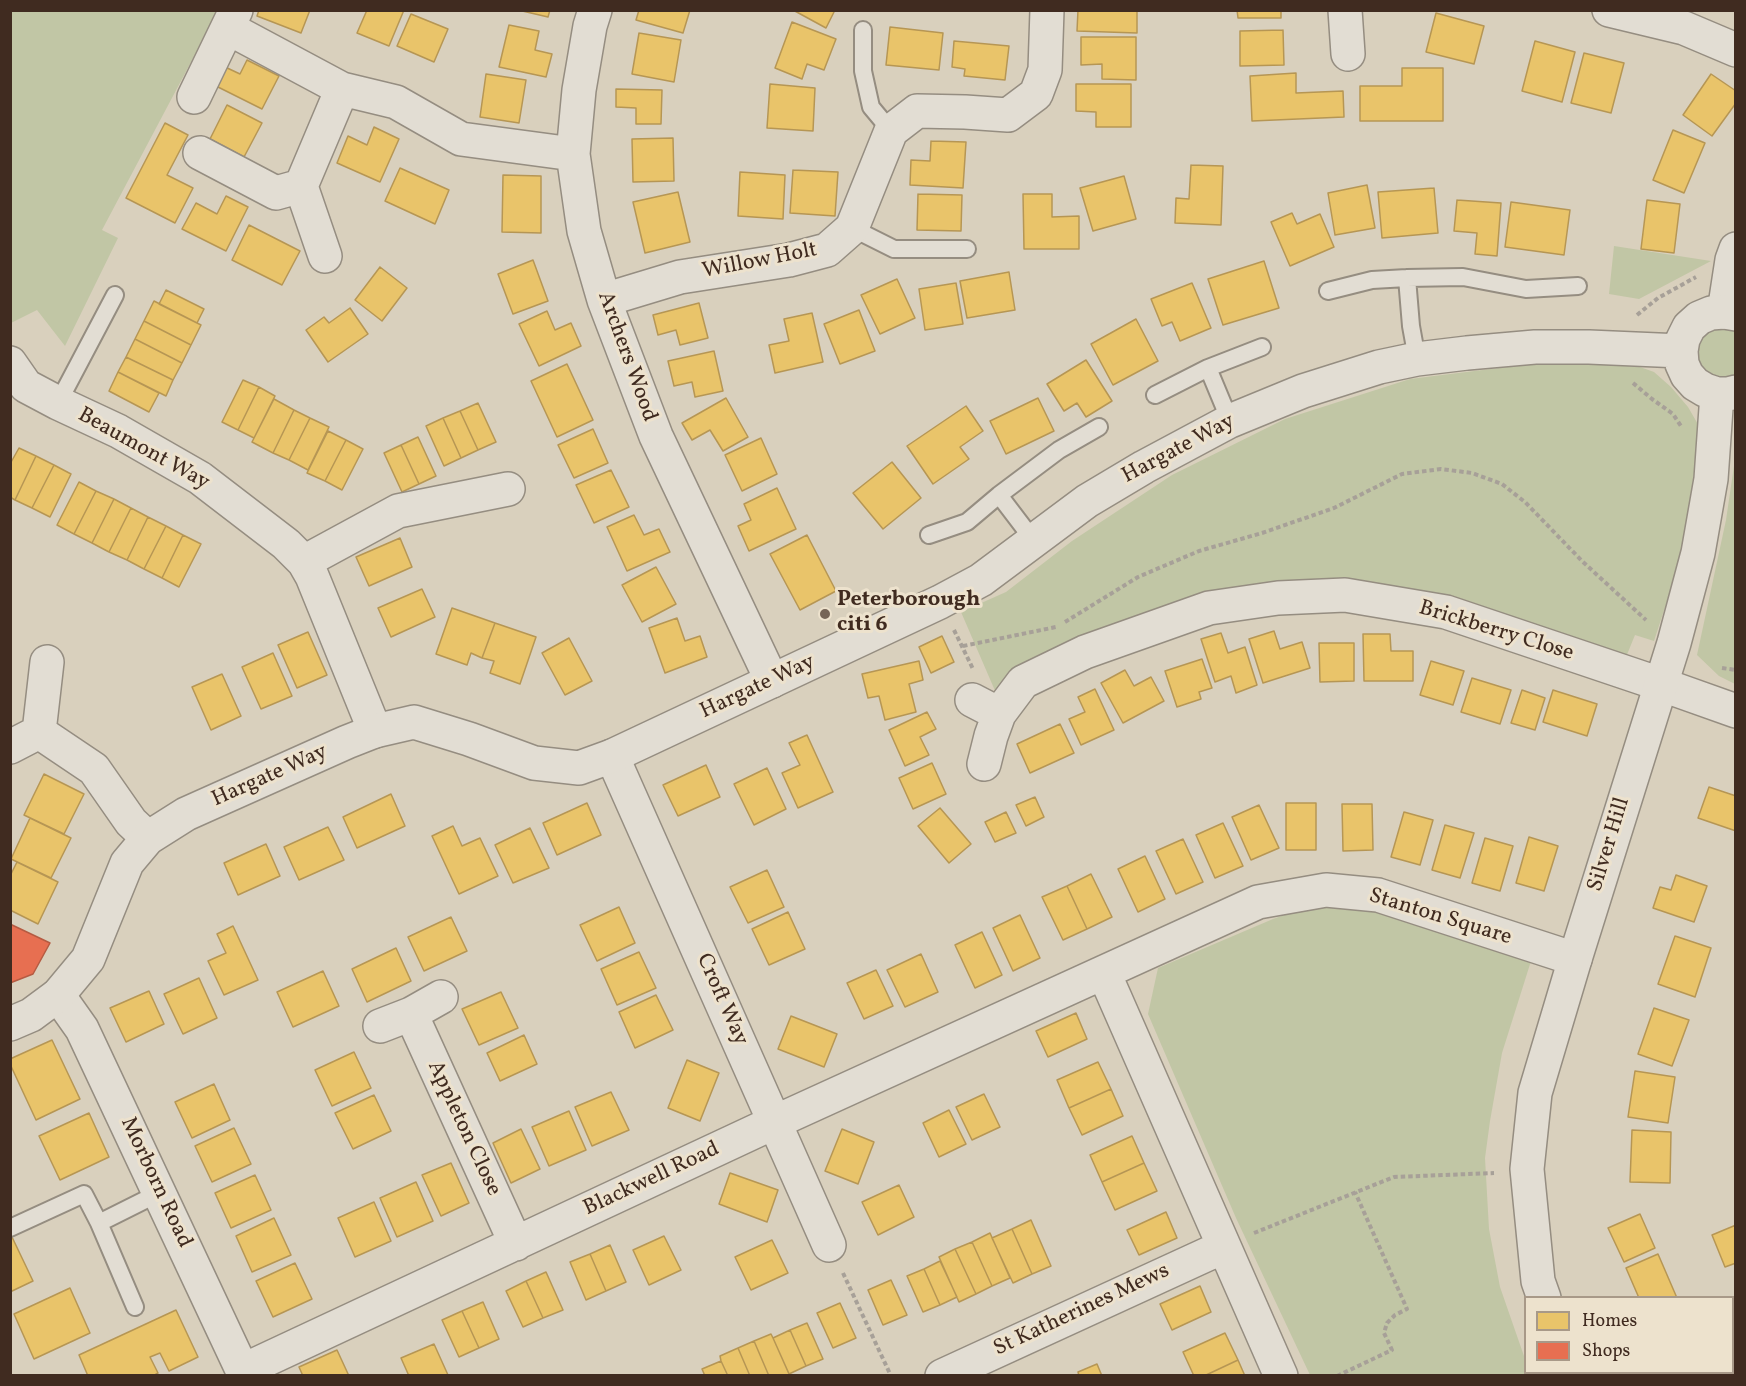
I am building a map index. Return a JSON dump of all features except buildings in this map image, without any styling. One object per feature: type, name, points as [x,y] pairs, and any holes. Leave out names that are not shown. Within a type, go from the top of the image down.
[{"type":"street","name":"Archers Wood","points":[[595,10],[579,90],[573,154],[584,231],[604,300],[656,436],[772,681]]},
{"type":"street","points":[[891,131],[917,111],[1008,115],[1036,94],[1045,70],[1047,10]]},
{"type":"street","points":[[1345,10],[1348,54]]},
{"type":"street","points":[[1612,11],[1684,28],[1736,50]]},
{"type":"street","points":[[194,97],[232,19],[342,89],[396,102],[461,139],[573,154]]},
{"type":"street","points":[[325,256],[302,186],[342,89]]},
{"type":"street","name":"Willow Holt","points":[[604,300],[680,277],[789,261],[827,250],[852,228],[891,131]]},
{"type":"street","points":[[200,153],[276,193],[302,186]]},
{"type":"street","points":[[1726,393],[1705,390],[1695,384],[1687,375],[1682,364],[1681,351],[1683,339],[1689,327],[1699,318],[1711,313],[1730,313],[1732,260],[1736,249]]},
{"type":"street","name":"Hargate Way","points":[[10,1024],[31,1015],[58,995],[88,959],[127,863],[148,838],[186,814],[375,731],[414,722],[534,763],[579,768],[612,756],[939,602],[981,580],[1087,501],[1144,467],[1230,421],[1303,391],[1379,367],[1417,359],[1535,347],[1589,346],[1681,351]]},
{"type":"street","name":"Beaumont Way","points":[[10,363],[26,386],[58,404],[118,431],[200,478],[286,544],[304,562],[312,576],[375,731]]},
{"type":"street","name":"Silver Hill","points":[[1543,1296],[1538,1281],[1527,1169],[1535,1093],[1674,643],[1698,553],[1726,393]]},
{"type":"street","points":[[304,562],[398,510],[508,489]]},
{"type":"street","name":"Brickberry Close","points":[[984,764],[991,736],[987,708],[1023,682],[1085,652],[1209,608],[1278,598],[1345,595],[1446,612],[1736,711]]},
{"type":"street","points":[[39,732],[47,662]]},
{"type":"street","points":[[10,747],[39,732]]},
{"type":"street","points":[[39,732],[94,769],[131,822],[148,838]]},
{"type":"street","name":"Croft Way","points":[[612,756],[830,1245]]},
{"type":"street","name":"Stanton Square","points":[[1062,992],[1258,902],[1326,890],[1378,895],[1575,959]]},
{"type":"street","points":[[1104,973],[1281,1376]]},
{"type":"street","name":"Blackwell Road","points":[[244,1373],[775,1122],[1062,992]]},
{"type":"street","name":"Morborn Road","points":[[58,995],[82,1029],[244,1373]]},
{"type":"street","points":[[380,1026],[411,1014],[441,998]]},
{"type":"street","name":"Appleton Close","points":[[411,1014],[516,1244]]},
{"type":"street","name":"St Katherines Mews","points":[[942,1376],[1223,1247]]},
{"type":"lane","points":[[863,30],[863,71],[871,107],[891,131]]},
{"type":"lane","points":[[852,228],[894,249],[967,249]]},
{"type":"lane","points":[[1328,291],[1372,280],[1407,278],[1463,277],[1526,289],[1578,286]]},
{"type":"lane","points":[[1407,278],[1411,326],[1417,359]]},
{"type":"lane","points":[[58,404],[115,295]]},
{"type":"lane","points":[[1155,395],[1208,368],[1262,347]]},
{"type":"lane","points":[[1208,368],[1230,421]]},
{"type":"lane","points":[[929,535],[967,522],[1059,450],[1099,427]]},
{"type":"lane","points":[[999,495],[1034,541]]},
{"type":"lane","points":[[99,1223],[159,1193]]},
{"type":"lane","points":[[11,1225],[84,1194],[135,1307]]},
{"type":"path","points":[[1626,315],[1638,315],[1658,297],[1700,275]]},
{"type":"path","points":[[939,602],[963,646],[987,708]]},
{"type":"path","points":[[1223,1247],[1286,1219],[1394,1177],[1500,1173],[1527,1169]]},
{"type":"path","points":[[1337,1376],[1392,1350],[1384,1333],[1387,1323],[1395,1315],[1407,1309],[1355,1192]]},
{"type":"path","points":[[830,1245],[891,1376]]},
{"type":"green space","points":[[11,11],[218,11],[102,230],[118,238],[65,346],[37,310],[11,323]]},
{"type":"green space","points":[[1614,246],[1711,261],[1639,299],[1609,294]]},
{"type":"green space","points":[[1717,328],[1736,331],[1735,377],[1716,379],[1702,369],[1698,362],[1698,344],[1710,331]]},
{"type":"green space","points":[[1531,364],[1602,364],[1640,367],[1654,372],[1688,407],[1699,426],[1698,447],[1681,558],[1654,641],[1635,635],[1626,657],[1345,582],[996,693],[961,612],[1006,592],[1072,541],[1172,475],[1285,419],[1410,379]]},
{"type":"green space","points":[[1735,459],[1736,684],[1719,676],[1697,655],[1726,520]]},
{"type":"green space","points":[[1307,907],[1357,907],[1424,922],[1531,961],[1502,1053],[1485,1158],[1489,1229],[1500,1287],[1524,1356],[1524,1374],[1531,1375],[1310,1375],[1236,1218],[1148,1014],[1158,968]]},
{"type":"place","name":"Peterborough citi 6","points":[[825,614]]}]
